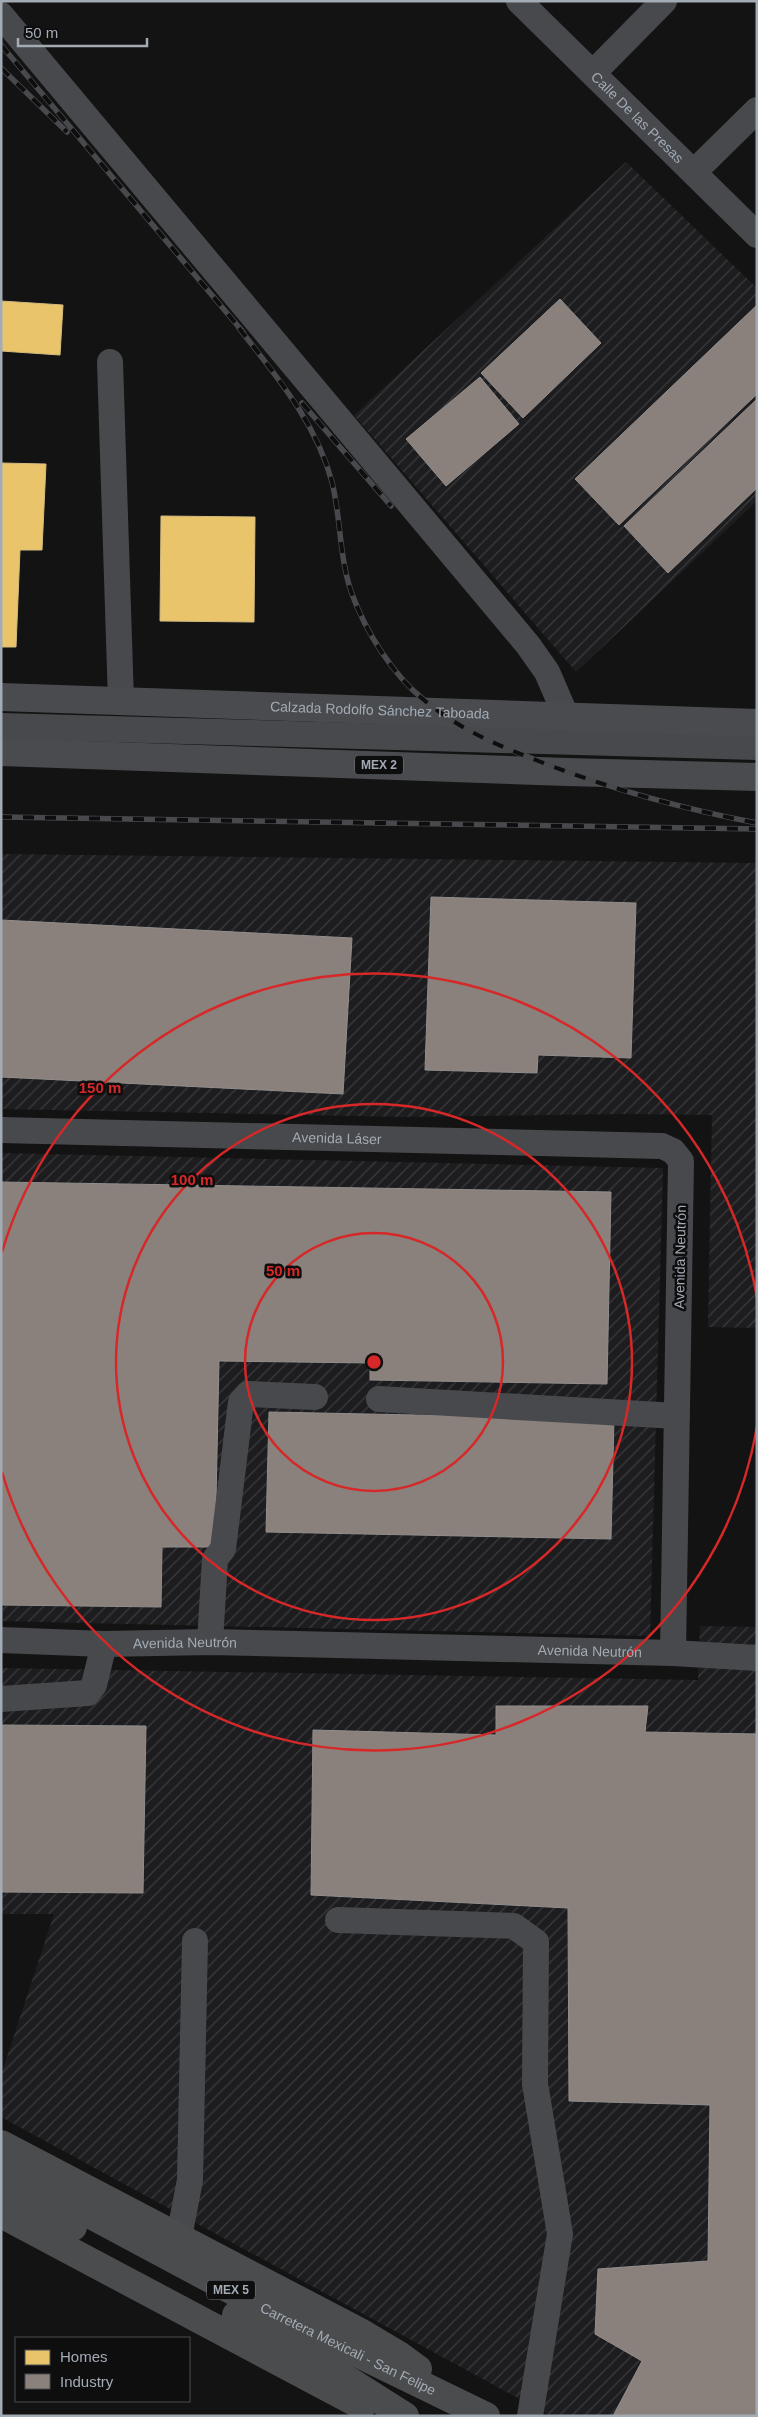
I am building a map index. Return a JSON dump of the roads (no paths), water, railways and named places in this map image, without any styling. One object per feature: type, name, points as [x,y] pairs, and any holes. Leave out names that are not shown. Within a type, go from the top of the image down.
[{"type":"highway","points":[[1,2144],[384,2346],[475,2410]]},
{"type":"highway","name":"Carretera Mexicali - San Felipe","points":[[1,2168],[274,2313],[349,2351],[475,2410]]},
{"type":"highway","name":"Carretera Mexicali - San Felipe","points":[[1,2189],[266,2330],[405,2416]]},
{"type":"highway","points":[[1,2214],[328,2390],[386,2416]]},
{"type":"main road","name":"Calzada Rodolfo Sánchez Taboada","points":[[1,697],[757,722]]},
{"type":"main road","name":"MEX 2","points":[[1,752],[567,772],[757,776]]},
{"type":"street","name":"Calle De las Presas","points":[[519,1],[757,235]]},
{"type":"street","points":[[593,73],[664,1]]},
{"type":"street","points":[[1,14],[528,645],[547,672],[566,716]]},
{"type":"street","points":[[694,172],[757,110]]},
{"type":"street","points":[[110,362],[121,701]]},
{"type":"street","points":[[1,726],[757,747]]},
{"type":"street","name":"Avenida Láser","points":[[1,1130],[662,1146],[673,1151]]},
{"type":"street","name":"Avenida Neutrón","points":[[1,1640],[104,1644],[210,1642],[673,1653],[681,1161],[673,1151]]},
{"type":"street","points":[[210,1642],[215,1559],[223,1549],[241,1402],[248,1394],[315,1397]]},
{"type":"street","points":[[379,1399],[677,1416]]},
{"type":"street","points":[[1,1699],[88,1693],[94,1685],[104,1644]]},
{"type":"street","points":[[673,1653],[757,1658]]},
{"type":"street","points":[[338,1920],[514,1926],[536,1942],[534,2084],[560,2234],[530,2416]]},
{"type":"street","points":[[179,2237],[190,2180],[195,1941]]},
{"type":"railway","points":[[1,45],[243,332]]},
{"type":"railway","points":[[1,68],[67,132]]},
{"type":"railway","points":[[239,328],[280,382],[316,439],[332,482],[342,552],[352,594],[381,652],[412,690],[438,711],[466,729],[525,756],[567,772],[648,797],[757,823]]},
{"type":"railway","points":[[302,403],[391,506]]},
{"type":"railway","points":[[1,817],[757,829]]}]
